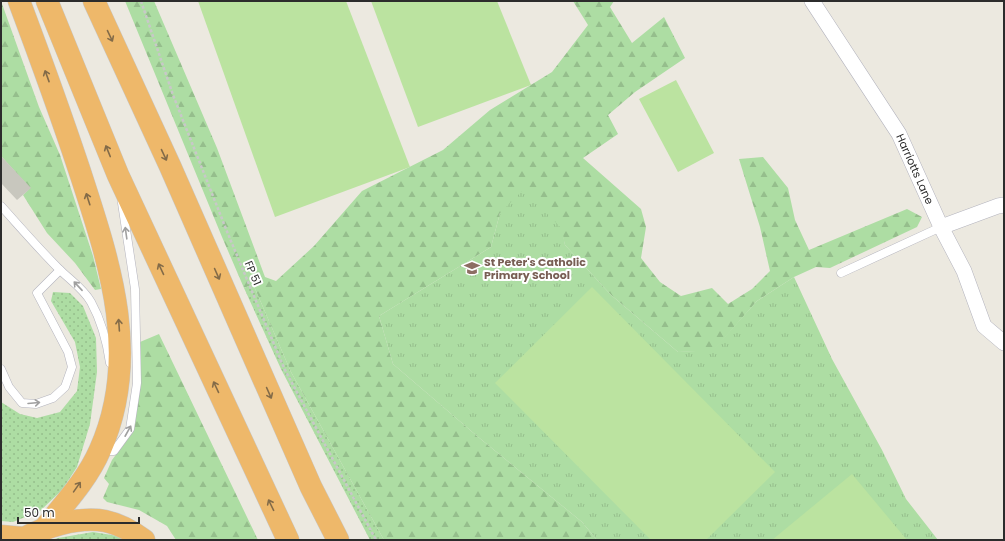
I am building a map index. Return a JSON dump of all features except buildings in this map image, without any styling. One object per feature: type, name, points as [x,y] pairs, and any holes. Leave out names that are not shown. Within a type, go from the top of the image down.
[{"type":"highway","points":[[19,1],[58,105],[90,203],[107,262],[118,312],[120,348],[116,401],[99,451],[75,490],[44,529]]},
{"type":"highway","points":[[47,1],[118,175],[288,540]]},
{"type":"highway","points":[[94,1],[170,166],[311,487],[338,540]]},
{"type":"highway","points":[[1,536],[22,539],[44,529],[86,520],[105,521],[128,529],[144,540]]},
{"type":"street","name":"Harriotts Lane","points":[[812,1],[899,134],[940,227],[964,271],[984,326],[1004,343]]},
{"type":"street","points":[[940,227],[1004,205]]},
{"type":"lane","points":[[99,451],[114,451],[130,429],[137,383],[135,289],[118,175]]},
{"type":"lane","points":[[1,206],[60,270],[79,286],[90,302],[100,321],[108,347],[116,401]]},
{"type":"lane","points":[[841,273],[940,227]]},
{"type":"lane","points":[[1,369],[9,387],[22,403],[36,404],[53,398],[65,387],[72,367],[68,352],[37,293],[60,270]]},
{"type":"path","name":"FP 51","points":[[141,1],[173,95],[228,234],[284,368],[376,540]]},
{"type":"green space","points":[[1,1],[39,107],[60,155],[93,256],[101,289],[95,290],[75,263],[47,233],[23,195],[30,188],[1,156]]},
{"type":"green space","points":[[125,1],[154,1],[217,148],[265,277],[276,281],[314,246],[362,191],[443,150],[490,110],[552,72],[588,25],[573,1],[614,1],[610,7],[632,43],[664,17],[685,58],[635,92],[608,115],[618,134],[583,158],[641,209],[646,227],[641,258],[660,282],[681,296],[712,288],[728,304],[752,289],[770,271],[760,227],[739,159],[763,157],[788,188],[795,220],[809,250],[907,209],[922,217],[917,227],[830,268],[816,267],[794,277],[757,301],[713,351],[678,352],[611,295],[565,245],[561,229],[500,213],[491,247],[379,316],[393,364],[477,436],[582,522],[597,540],[384,540],[291,372],[253,284],[244,288]]},
{"type":"green space","points":[[198,1],[346,1],[410,167],[275,217]]},
{"type":"green space","points":[[371,1],[497,1],[531,85],[418,127]]},
{"type":"green space","points":[[676,80],[714,153],[678,172],[639,99]]},
{"type":"green space","points":[[524,189],[562,229],[565,245],[611,295],[678,352],[713,350],[757,301],[794,277],[832,359],[882,450],[906,499],[938,540],[597,540],[582,522],[477,436],[393,364],[379,316],[491,247],[500,213]]},
{"type":"green space","points":[[253,284],[291,372],[384,540],[370,540],[281,369],[244,288]]},
{"type":"green space","points":[[592,287],[775,472],[706,540],[651,540],[495,383]]},
{"type":"green space","points":[[53,292],[70,293],[83,306],[96,338],[97,372],[90,424],[77,467],[62,490],[40,511],[13,522],[1,521],[1,402],[20,414],[37,418],[60,412],[77,391],[80,367],[75,342],[51,301]]},
{"type":"green space","points":[[159,334],[258,540],[176,540],[167,526],[139,510],[107,502],[103,498],[109,484],[104,478],[112,460],[133,432],[141,383],[140,342]]},
{"type":"green space","points":[[852,474],[907,540],[772,540]]},
{"type":"green space","points":[[93,532],[118,536],[125,540],[52,540],[58,538]]},
{"type":"place","name":"St Peter's Catholic Primary School","points":[[472,268]]}]
